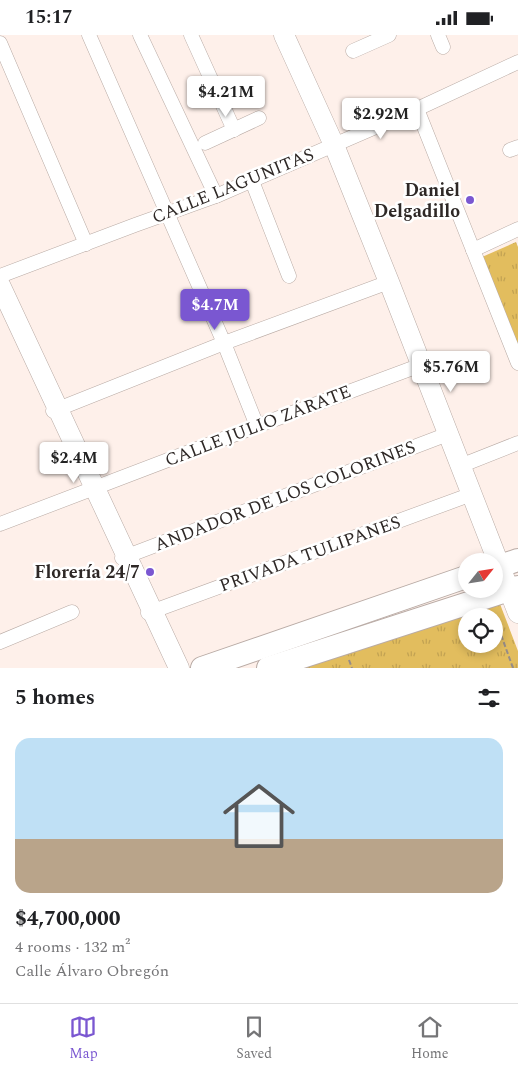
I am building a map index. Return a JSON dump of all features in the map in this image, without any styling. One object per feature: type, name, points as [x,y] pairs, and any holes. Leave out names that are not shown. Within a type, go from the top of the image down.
[{"type":"main road","points":[[284,35],[334,145],[460,466],[514,589],[518,613]]},
{"type":"main road","points":[[0,285],[56,409],[95,487],[150,612],[179,668]]},
{"type":"main road","points":[[202,668],[458,580]]},
{"type":"main road","points":[[268,668],[514,589]]},
{"type":"street","points":[[89,35],[224,343],[257,426]]},
{"type":"street","points":[[140,35],[216,196]]},
{"type":"street","points":[[193,36],[234,130]]},
{"type":"street","points":[[353,51],[383,36]]},
{"type":"street","points":[[0,43],[86,244]]},
{"type":"street","name":"CALLE LAGUNITAS","points":[[0,276],[216,196],[417,109],[518,62]]},
{"type":"street","points":[[417,109],[518,363]]},
{"type":"street","points":[[205,143],[259,118]]},
{"type":"street","points":[[252,181],[288,275]]},
{"type":"street","points":[[473,250],[518,229]]},
{"type":"street","points":[[56,409],[224,343],[389,282]]},
{"type":"street","name":"CALLE JULIO ZÁRATE","points":[[0,524],[421,365]]},
{"type":"street","name":"ANDADOR DE LOS COLORINES","points":[[124,556],[448,434]]},
{"type":"street","points":[[460,466],[518,443]]},
{"type":"street","name":"PRIVADA TULIPANES","points":[[150,612],[472,495]]},
{"type":"street","points":[[0,642],[72,612]]},
{"type":"path","points":[[503,640],[513,668]]},
{"type":"path","points":[[349,660],[352,668]]},
{"type":"green space","points":[[516,242],[518,247],[518,348],[482,257]]},
{"type":"green space","points":[[500,604],[502,608],[487,608]]},
{"type":"green space","points":[[503,612],[518,651],[518,668],[294,668],[458,617],[458,653],[503,653]]},
{"type":"place","name":"Daniel Delgadillo","points":[[470,200]]},
{"type":"place","name":"Florería 24/7","points":[[150,572]]}]
